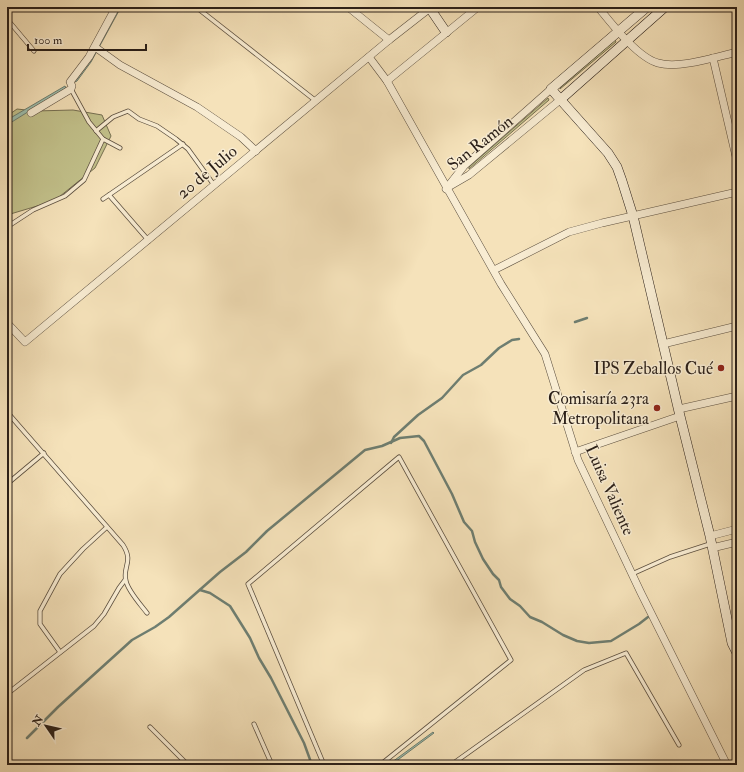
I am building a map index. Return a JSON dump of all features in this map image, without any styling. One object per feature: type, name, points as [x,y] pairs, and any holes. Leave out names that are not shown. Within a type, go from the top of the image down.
[{"type":"street","points":[[32,113],[71,86],[97,48],[116,7]]},
{"type":"street","points":[[348,7],[390,40]]},
{"type":"street","points":[[387,81],[478,7]]},
{"type":"street","points":[[598,7],[627,40],[646,57],[657,63],[673,65],[737,52]]},
{"type":"street","name":"San Ramón","points":[[446,189],[464,166],[647,7]]},
{"type":"street","name":"San Ramón","points":[[446,189],[469,175],[560,100],[665,7]]},
{"type":"street","points":[[430,8],[446,32]]},
{"type":"street","name":"20 de Julio","points":[[7,323],[25,342],[430,8]]},
{"type":"street","points":[[97,48],[120,65],[197,107],[241,137],[256,151]]},
{"type":"street","name":"Luisa Valiente","points":[[369,57],[387,81],[446,189],[501,284],[544,354],[578,460],[632,574],[727,765]]},
{"type":"street","points":[[713,58],[737,160]]},
{"type":"street","points":[[551,89],[608,153],[617,167],[633,216],[737,652]]},
{"type":"street","points":[[494,270],[569,232],[737,192]]},
{"type":"street","points":[[663,344],[737,326]]},
{"type":"street","points":[[575,452],[679,412],[737,396]]},
{"type":"street","points":[[711,542],[737,529]]},
{"type":"street","points":[[711,542],[737,542]]},
{"type":"lane","points":[[196,7],[316,101]]},
{"type":"lane","points":[[7,19],[34,51]]},
{"type":"lane","points":[[71,86],[89,122],[96,131],[103,139],[120,148]]},
{"type":"lane","points":[[96,131],[113,117],[128,111],[140,119],[157,126],[183,144],[215,186]]},
{"type":"lane","points":[[7,227],[32,210],[65,196],[84,180],[103,139]]},
{"type":"lane","points":[[103,199],[183,144]]},
{"type":"lane","points":[[109,195],[149,241]]},
{"type":"lane","points":[[7,412],[108,527],[127,551],[128,557],[125,580],[104,614],[94,626],[7,694]]},
{"type":"lane","points":[[7,484],[44,453]]},
{"type":"lane","points":[[324,765],[248,584],[399,457],[511,660],[380,765]]},
{"type":"lane","points":[[60,652],[40,624],[40,611],[60,574],[91,541],[108,527]]},
{"type":"lane","points":[[632,574],[711,542]]},
{"type":"lane","points":[[125,580],[147,613]]},
{"type":"lane","points":[[451,765],[584,670],[626,652],[679,745]]},
{"type":"lane","points":[[254,724],[272,765]]},
{"type":"lane","points":[[150,727],[188,765]]},
{"type":"shaded area","points":[[118,7],[121,7],[91,62],[75,82],[94,55]]},
{"type":"shaded area","points":[[615,40],[616,42],[560,89],[560,88]]},
{"type":"shaded area","points":[[65,86],[66,88],[7,125],[7,120]]},
{"type":"shaded area","points":[[548,98],[549,100],[469,169],[469,167]]},
{"type":"shaded area","points":[[17,109],[35,111],[73,110],[102,115],[111,136],[95,168],[54,201],[7,215],[7,116]]},
{"type":"shaded area","points":[[433,732],[434,733],[391,765],[388,765]]},
{"type":"waterway","points":[[575,322],[587,318]]},
{"type":"waterway","points":[[391,443],[394,437],[418,415],[442,398],[463,375],[481,365],[499,348],[512,340],[519,339]]},
{"type":"waterway","points":[[27,738],[58,707],[132,640],[169,617],[220,572],[246,552],[267,531],[365,450],[382,446],[400,438],[419,436],[424,441],[452,494],[464,522],[472,531],[475,542],[483,559],[499,580],[501,587],[510,599],[520,606],[530,617],[542,622],[563,635],[577,641],[589,643],[611,641],[648,617]]},
{"type":"waterway","points":[[200,590],[210,593],[230,606],[250,638],[259,658],[271,678],[304,743],[312,765]]},
{"type":"place","name":"IPS Zeballos Cué","points":[[721,368]]},
{"type":"place","name":"Comisaría 23ra Metropolitana","points":[[657,408]]}]
